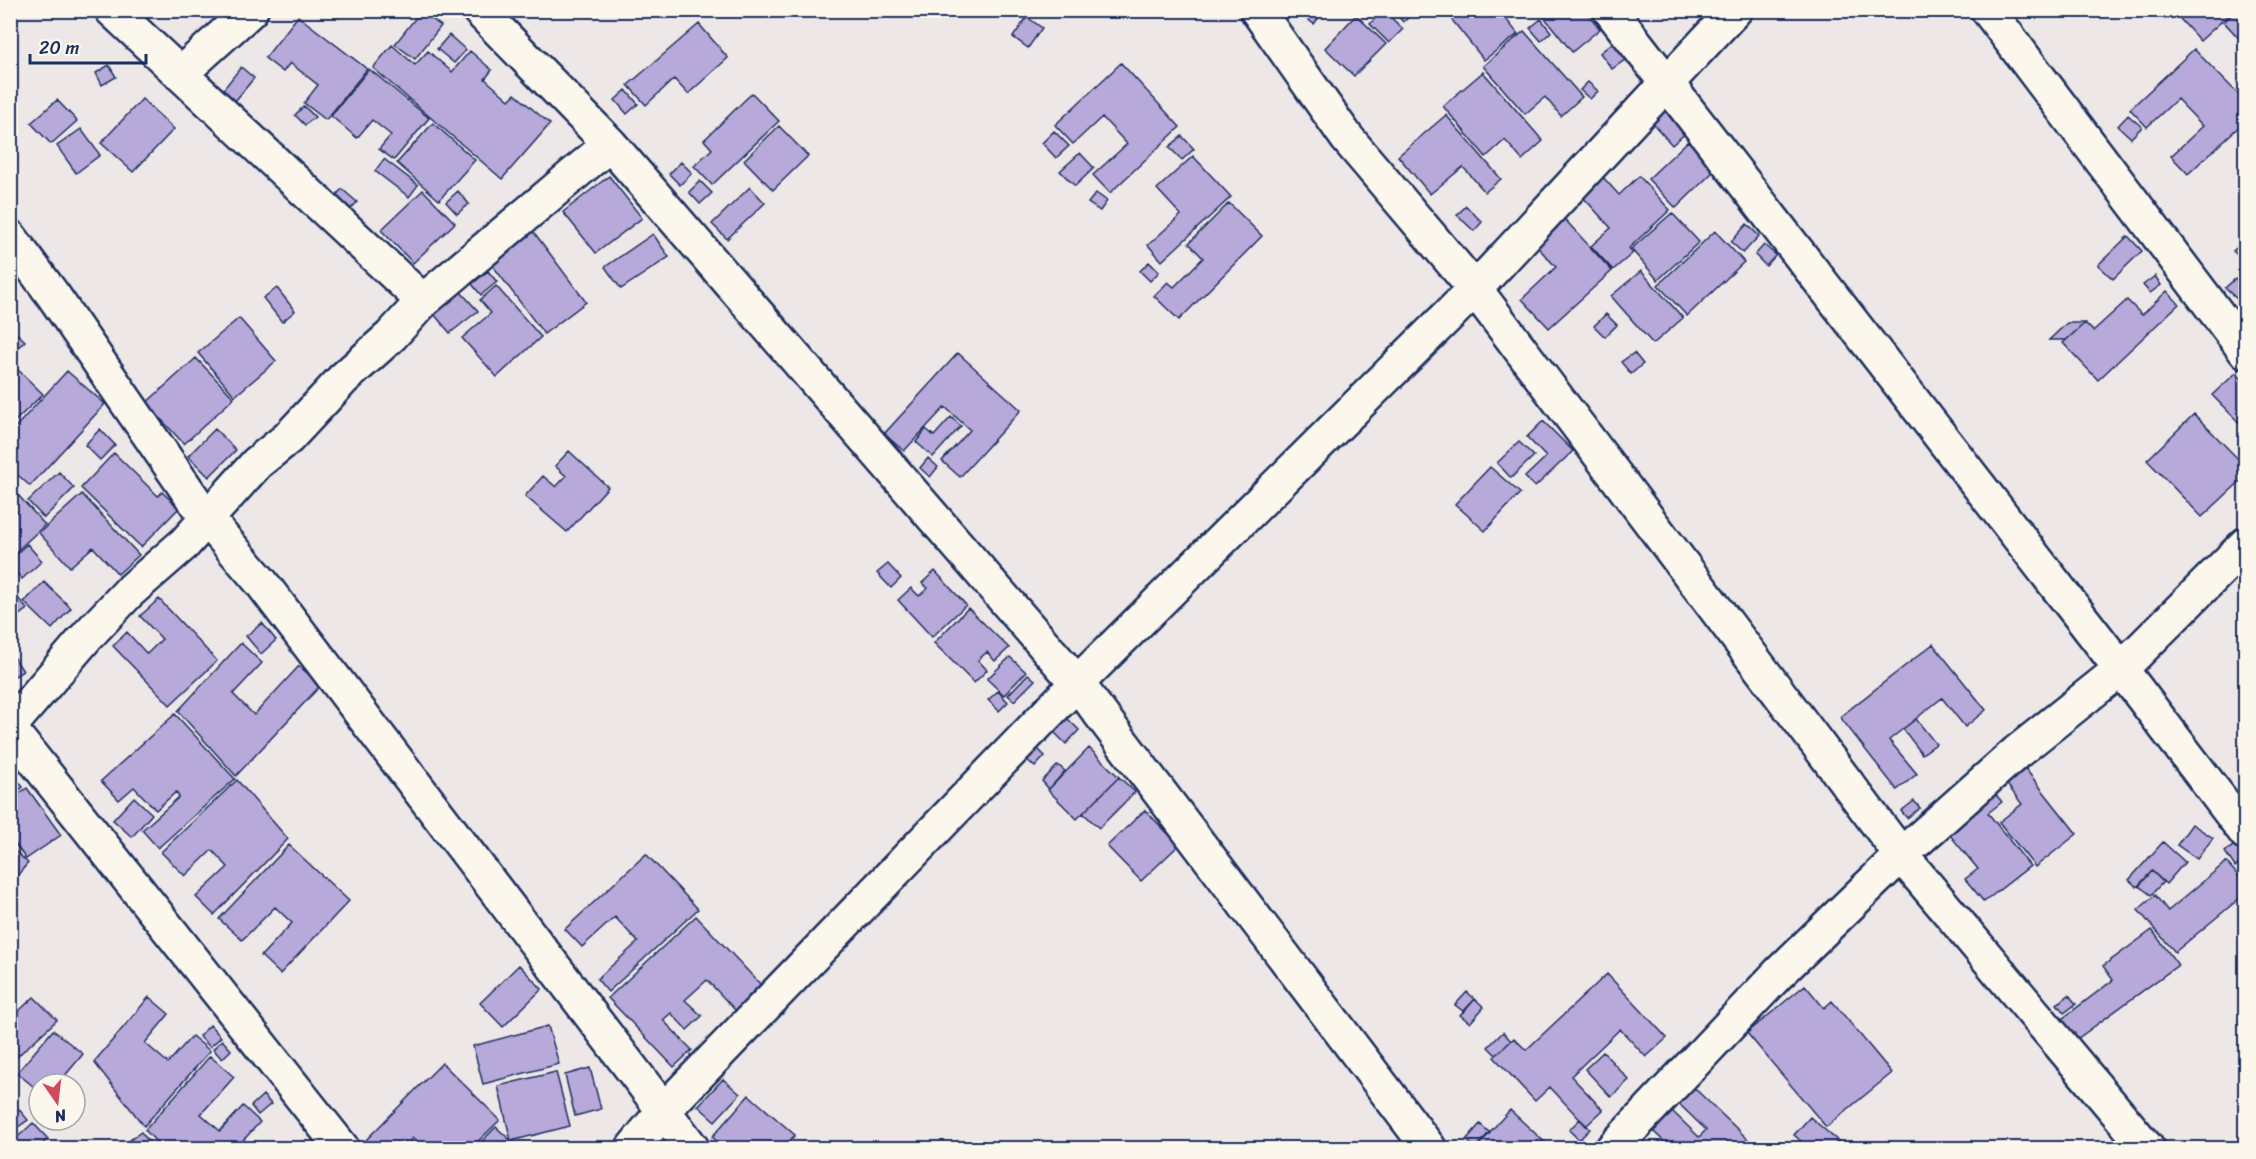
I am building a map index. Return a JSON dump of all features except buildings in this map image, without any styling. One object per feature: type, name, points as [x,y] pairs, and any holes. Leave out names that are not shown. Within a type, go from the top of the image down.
[{"type":"street","points":[[112,10],[423,301]]},
{"type":"street","points":[[180,74],[251,10]]},
{"type":"street","points":[[479,10],[610,144],[1077,683],[1429,1149]]},
{"type":"street","points":[[1257,10],[1347,138],[1475,289],[1901,855],[2147,1149]]},
{"type":"street","points":[[1610,10],[2246,833]]},
{"type":"street","points":[[633,1149],[664,1110],[1077,683],[1475,289],[1735,10]]},
{"type":"street","points":[[1988,10],[2246,352]]},
{"type":"street","points":[[342,1149],[10,728],[88,635],[129,591],[185,543],[257,463],[288,438],[343,379],[391,336],[423,301],[610,144]]},
{"type":"street","points":[[10,237],[53,295],[207,519],[268,591],[693,1149]]},
{"type":"street","points":[[1612,1149],[1778,974],[1901,855],[2017,752],[2121,669],[2246,544]]}]
